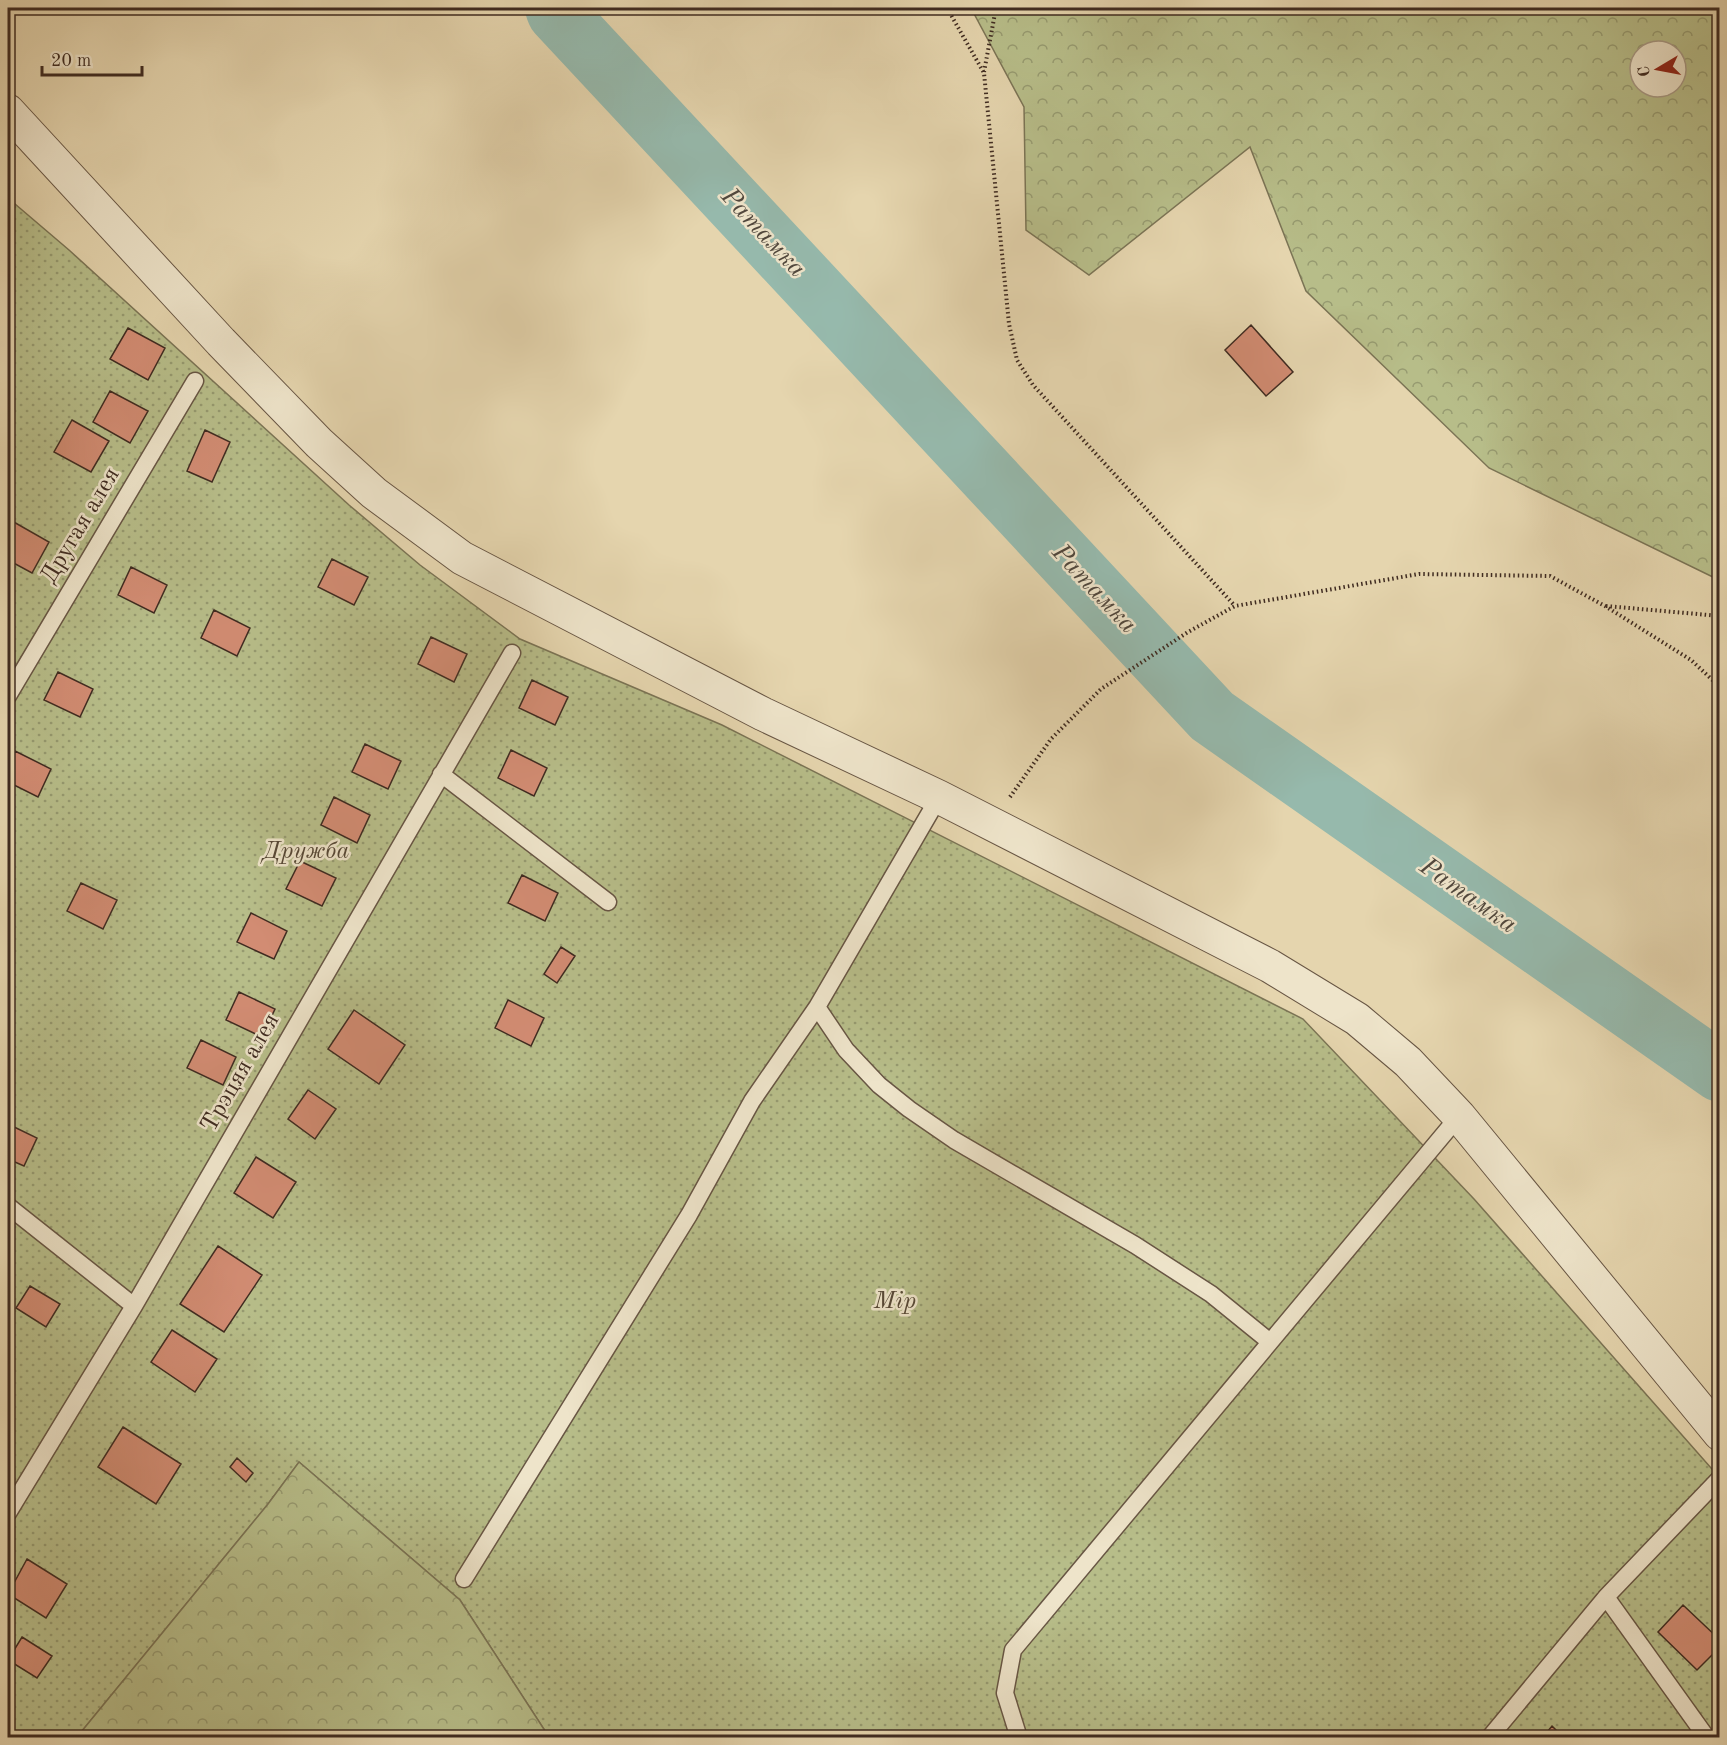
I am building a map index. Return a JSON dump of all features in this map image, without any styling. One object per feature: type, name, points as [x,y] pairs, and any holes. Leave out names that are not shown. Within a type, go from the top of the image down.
[{"type":"street","points":[[8,111],[221,342],[319,443],[374,493],[462,558],[752,708],[939,797],[1270,966],[1357,1019],[1408,1062],[1459,1116],[1719,1434]]},
{"type":"lane","name":"Другая алея","points":[[8,696],[195,381]]},
{"type":"lane","name":"Трэцяя алея","points":[[8,1514],[134,1306],[512,653]]},
{"type":"lane","points":[[441,774],[608,902]]},
{"type":"lane","points":[[465,1579],[688,1215],[752,1101],[817,1007],[939,797]]},
{"type":"lane","points":[[817,1007],[846,1050],[879,1085],[909,1109],[954,1140],[1125,1239],[1211,1294],[1269,1341]]},
{"type":"lane","points":[[1019,1737],[1005,1693],[1013,1650],[1459,1116]]},
{"type":"lane","points":[[8,1206],[134,1306]]},
{"type":"lane","points":[[1489,1737],[1606,1597],[1719,1478]]},
{"type":"lane","points":[[1606,1597],[1707,1737]]},
{"type":"path","points":[[947,8],[984,73]]},
{"type":"path","points":[[996,8],[984,73],[1009,324],[1017,360],[1033,385],[1235,606]]},
{"type":"path","points":[[995,825],[1015,788],[1051,739],[1101,689],[1188,632],[1235,606],[1419,574],[1550,576],[1605,606],[1691,660],[1719,687]]},
{"type":"path","points":[[1605,606],[1719,616]]},
{"type":"green space","points":[[971,8],[1719,8],[1719,580],[1489,468],[1306,291],[1250,147],[1089,275],[1026,230],[1024,107]]},
{"type":"green space","points":[[8,198],[69,250],[349,505],[420,565],[520,639],[722,725],[1303,1019],[1474,1199],[1719,1477],[1719,1737],[549,1737],[460,1600],[299,1462],[268,1504],[77,1737],[8,1737]]},
{"type":"green space","points":[[299,1462],[460,1600],[549,1737],[77,1737],[268,1504]]},
{"type":"building","points":[[1251,325],[1293,372],[1266,396],[1225,350]]},
{"type":"building","points":[[128,328],[165,348],[148,380],[110,359]]},
{"type":"building","points":[[110,391],[148,411],[130,443],[93,422]]},
{"type":"building","points":[[72,420],[109,441],[91,472],[54,452]]},
{"type":"building","points":[[205,430],[230,442],[212,482],[187,471]]},
{"type":"building","points":[[12,521],[49,542],[32,573],[8,560],[8,529]]},
{"type":"building","points":[[332,559],[368,577],[354,605],[318,587]]},
{"type":"building","points":[[131,567],[167,585],[154,613],[118,595]]},
{"type":"building","points":[[214,610],[250,628],[237,656],[201,638]]},
{"type":"building","points":[[431,637],[467,654],[454,682],[418,664]]},
{"type":"building","points":[[58,672],[93,689],[80,717],[44,700]]},
{"type":"building","points":[[532,680],[568,697],[555,725],[519,708]]},
{"type":"building","points":[[365,744],[401,761],[388,789],[352,772]]},
{"type":"building","points":[[511,750],[547,768],[534,796],[498,778]]},
{"type":"building","points":[[15,751],[51,769],[38,797],[8,782],[8,768]]},
{"type":"building","points":[[334,797],[370,815],[357,843],[321,825]]},
{"type":"building","points":[[300,861],[336,878],[322,906],[286,889]]},
{"type":"building","points":[[522,875],[558,893],[545,921],[508,903]]},
{"type":"building","points":[[81,883],[117,900],[103,929],[67,911]]},
{"type":"building","points":[[251,913],[287,931],[274,959],[237,942]]},
{"type":"building","points":[[561,947],[575,956],[557,983],[544,974]]},
{"type":"building","points":[[239,992],[275,1009],[262,1037],[226,1020]]},
{"type":"building","points":[[508,1000],[544,1018],[531,1046],[495,1028]]},
{"type":"building","points":[[354,1010],[405,1045],[379,1084],[328,1049]]},
{"type":"building","points":[[201,1040],[236,1057],[223,1085],[187,1068]]},
{"type":"building","points":[[308,1090],[336,1109],[315,1139],[288,1119]]},
{"type":"building","points":[[8,1124],[37,1138],[24,1166],[8,1159]]},
{"type":"building","points":[[256,1157],[296,1182],[273,1218],[234,1193]]},
{"type":"building","points":[[218,1246],[262,1275],[224,1332],[180,1304]]},
{"type":"building","points":[[30,1286],[60,1304],[46,1327],[16,1308]]},
{"type":"building","points":[[172,1330],[217,1359],[195,1392],[151,1362]]},
{"type":"building","points":[[123,1427],[181,1464],[156,1504],[98,1467]]},
{"type":"building","points":[[237,1458],[253,1473],[246,1482],[230,1467]]},
{"type":"building","points":[[27,1559],[67,1584],[46,1618],[8,1594]]},
{"type":"building","points":[[1683,1605],[1720,1640],[1720,1647],[1697,1670],[1658,1632]]},
{"type":"building","points":[[22,1637],[52,1656],[37,1678],[8,1660]]},
{"type":"building","points":[[1552,1726],[1564,1738],[1542,1738]]},
{"type":"waterway","name":"Ратамка","points":[[555,8],[557,13],[1212,716],[1720,1072]]},
{"type":"park label","name":"Дружба","points":[[306,852]]},
{"type":"park label","name":"Мір","points":[[895,1302]]}]
